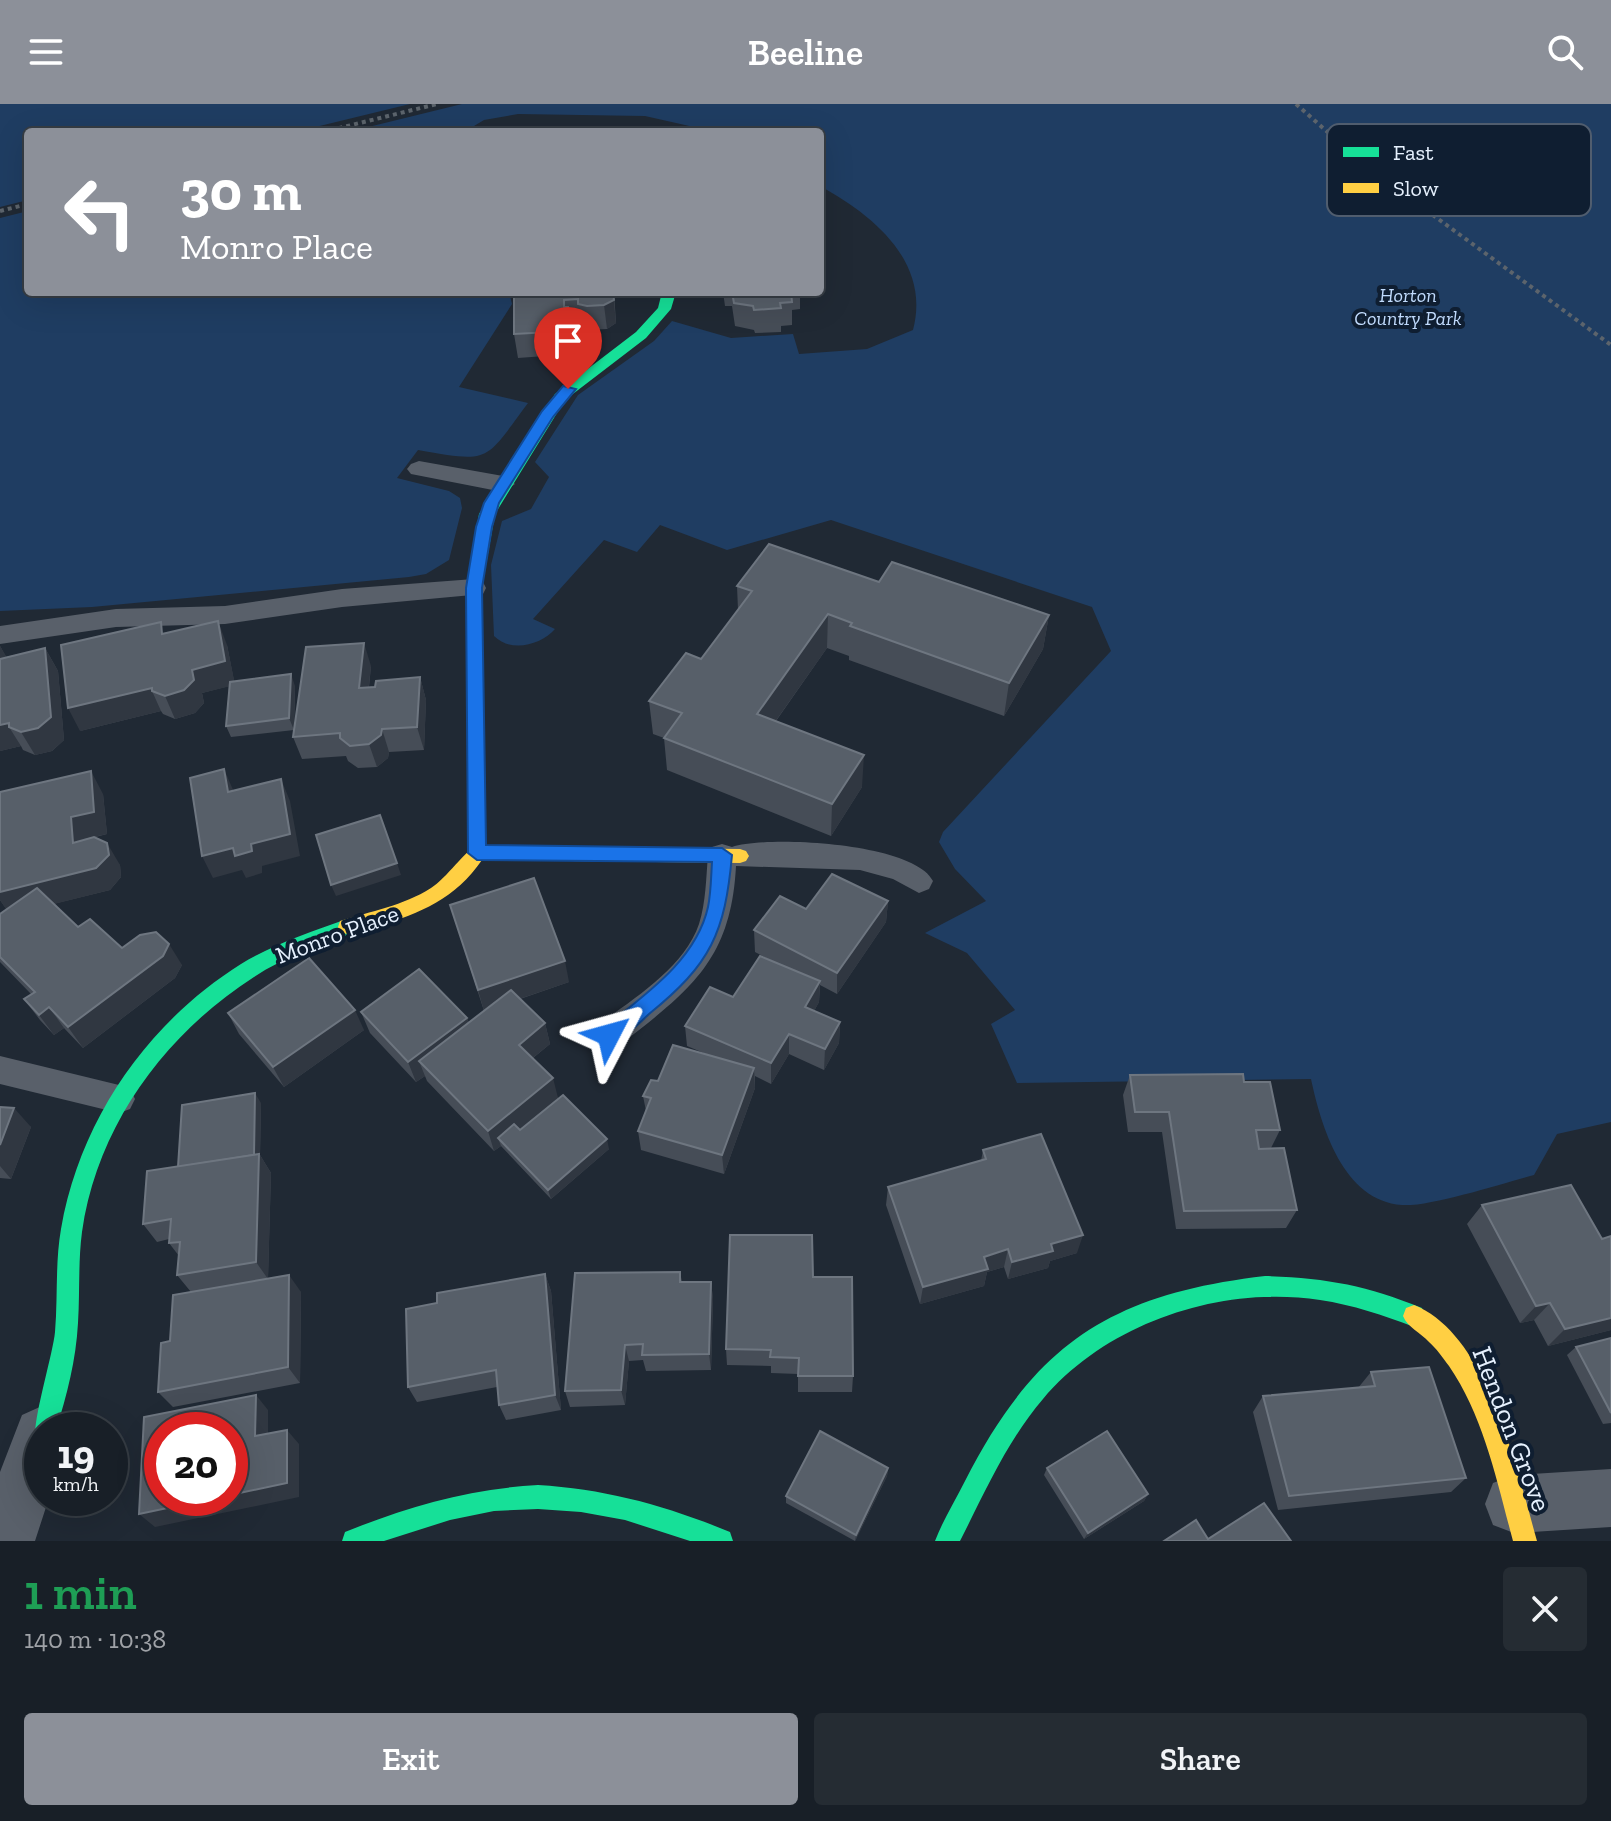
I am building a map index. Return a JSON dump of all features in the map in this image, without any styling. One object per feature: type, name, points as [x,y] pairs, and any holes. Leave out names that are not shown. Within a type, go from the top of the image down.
[{"type":"street","points":[[668,296],[664,309],[641,335],[560,397],[487,514],[474,588],[477,853],[731,855]]},
{"type":"street","name":"Monro Place","points":[[49,1412],[62,1369],[70,1246],[76,1209],[91,1161],[119,1099],[165,1040],[237,978],[299,942],[440,895],[465,874],[477,853]]},
{"type":"street","name":"Hendon Grove","points":[[947,1541],[1004,1436],[1036,1389],[1056,1367],[1103,1333],[1149,1310],[1207,1293],[1269,1288],[1343,1294],[1396,1309],[1430,1326],[1454,1352],[1463,1369],[1520,1522]]},
{"type":"street","name":"Monro Place","points":[[5,1541],[24,1486]]},
{"type":"street","points":[[354,1541],[439,1507],[492,1498],[547,1494],[631,1505],[681,1522],[721,1541]]},
{"type":"street","points":[[1520,1522],[1611,1498]]},
{"type":"lane","points":[[419,469],[503,484]]},
{"type":"lane","points":[[0,635],[116,618],[225,615],[342,598],[474,588]]},
{"type":"lane","points":[[609,1035],[664,991],[703,946],[718,907],[731,855],[880,862],[906,870],[919,881]]},
{"type":"lane","points":[[0,1070],[119,1099]]},
{"type":"path","points":[[339,128],[437,104]]},
{"type":"path","points":[[1296,104],[1327,132]]},
{"type":"path","points":[[0,211],[24,205]]},
{"type":"path","points":[[1434,216],[1611,345]]},
{"type":"green space","points":[[0,104],[410,104],[311,128],[24,128],[24,201],[0,207]]},
{"type":"green space","name":"Horton Country Park","points":[[462,104],[1611,104],[1611,1122],[1557,1134],[1534,1175],[1448,1198],[1402,1205],[1382,1200],[1364,1190],[1350,1176],[1329,1138],[1311,1079],[1017,1083],[991,1024],[1015,1010],[967,953],[925,933],[986,901],[955,869],[939,842],[943,832],[1111,651],[1092,607],[831,520],[727,550],[660,525],[637,552],[604,540],[533,619],[555,629],[549,635],[526,645],[509,644],[494,636],[491,565],[502,521],[531,509],[549,477],[535,462],[578,395],[654,341],[672,321],[731,338],[793,334],[799,354],[867,349],[913,330],[916,305],[914,283],[905,262],[877,226],[824,188],[824,128],[698,128],[645,116],[518,114],[484,120],[471,128],[364,128]]},
{"type":"green space","points":[[24,212],[24,296],[510,296],[512,304],[459,387],[528,403],[503,437],[484,454],[460,456],[418,450],[397,478],[449,491],[460,498],[462,508],[449,560],[426,574],[409,577],[92,607],[0,611],[0,218]]},
{"type":"building","points":[[514,296],[614,296],[614,300],[604,305],[587,306],[578,304],[578,299],[564,300],[564,307],[568,307],[569,331],[514,334]]},
{"type":"building","points":[[733,296],[791,296],[792,302],[780,303],[781,308],[754,310],[753,306],[734,303]]},
{"type":"building","points":[[769,544],[879,582],[892,562],[1049,615],[1009,683],[850,626],[852,623],[828,614],[757,714],[864,755],[832,804],[664,738],[682,713],[649,701],[686,653],[701,659],[752,591],[737,586]]},
{"type":"building","points":[[218,621],[225,661],[192,670],[194,680],[184,690],[165,696],[152,691],[152,688],[68,708],[61,645],[161,622],[162,634]]},
{"type":"building","points":[[364,643],[359,688],[375,687],[376,681],[420,677],[417,727],[382,729],[381,735],[369,744],[350,746],[340,738],[340,733],[293,737],[306,647]]},
{"type":"building","points":[[45,648],[51,717],[38,728],[21,732],[9,727],[9,723],[0,725],[0,659]]},
{"type":"building","points":[[291,674],[289,718],[226,726],[230,682]]},
{"type":"building","points":[[224,769],[228,792],[281,779],[290,834],[251,844],[252,851],[235,856],[233,848],[202,856],[190,778]]},
{"type":"building","points":[[91,771],[94,812],[71,817],[73,843],[94,837],[107,843],[109,855],[96,868],[0,892],[0,792]]},
{"type":"building","points":[[380,815],[397,863],[331,885],[316,835]]},
{"type":"building","points":[[832,874],[888,901],[837,973],[754,930],[780,896],[806,909]]},
{"type":"building","points":[[534,878],[565,961],[478,990],[450,905]]},
{"type":"building","points":[[37,888],[78,927],[90,919],[122,948],[140,935],[156,932],[169,944],[163,956],[68,1027],[49,1007],[39,1015],[24,999],[35,992],[0,957],[0,914]]},
{"type":"building","points":[[760,956],[820,981],[805,1007],[840,1022],[825,1049],[789,1034],[771,1063],[685,1026],[710,987],[733,997]]},
{"type":"building","points":[[309,958],[355,1010],[273,1067],[228,1013]]},
{"type":"building","points":[[419,969],[467,1018],[408,1062],[361,1012]]},
{"type":"building","points":[[511,990],[545,1023],[519,1045],[553,1078],[488,1131],[419,1061]]},
{"type":"building","points":[[673,1045],[754,1068],[722,1155],[638,1131],[651,1098],[643,1096],[651,1080],[658,1081]]},
{"type":"building","points":[[1243,1074],[1244,1082],[1270,1082],[1280,1130],[1256,1130],[1259,1149],[1284,1148],[1297,1210],[1184,1211],[1169,1112],[1135,1112],[1130,1075]]},
{"type":"building","points":[[255,1093],[254,1155],[178,1167],[182,1105]]},
{"type":"building","points":[[563,1095],[607,1139],[548,1190],[498,1138],[514,1124],[520,1130]]},
{"type":"building","points":[[0,1107],[14,1108],[0,1145]]},
{"type":"building","points":[[1041,1134],[1083,1235],[1051,1244],[1053,1251],[1012,1262],[1008,1249],[984,1257],[988,1269],[923,1287],[888,1187],[986,1159],[983,1150]]},
{"type":"building","points":[[259,1154],[256,1262],[177,1275],[180,1242],[169,1243],[171,1219],[143,1224],[147,1171]]},
{"type":"building","points":[[1571,1185],[1602,1239],[1611,1236],[1611,1318],[1565,1329],[1550,1303],[1536,1306],[1482,1205]]},
{"type":"building","points":[[730,1235],[812,1235],[813,1277],[852,1277],[853,1376],[798,1376],[799,1358],[770,1357],[771,1350],[726,1349]]},
{"type":"building","points":[[680,1272],[680,1282],[711,1282],[709,1354],[642,1355],[643,1344],[625,1345],[621,1390],[565,1391],[575,1273]]},
{"type":"building","points":[[545,1274],[555,1395],[499,1405],[496,1370],[408,1387],[406,1309],[437,1303],[437,1293]]},
{"type":"building","points":[[289,1275],[288,1367],[158,1392],[161,1343],[170,1341],[173,1295]]},
{"type":"building","points":[[1611,1338],[1611,1413],[1576,1347]]},
{"type":"building","points":[[1429,1367],[1466,1478],[1289,1496],[1263,1396],[1375,1386],[1371,1372]]},
{"type":"building","points":[[256,1395],[255,1436],[287,1430],[287,1483],[248,1491],[248,1412],[169,1412]]},
{"type":"building","points":[[144,1417],[144,1513],[139,1514]]},
{"type":"building","points":[[820,1431],[888,1468],[856,1535],[786,1496]]},
{"type":"building","points":[[1107,1431],[1148,1494],[1088,1533],[1047,1468]]},
{"type":"building","points":[[1264,1503],[1291,1541],[1164,1541],[1196,1520],[1208,1539]]},
{"type":"traffic: fast","points":[[477,853],[474,588],[487,514],[560,397],[641,335],[664,309],[668,296]]},
{"type":"traffic: fast","points":[[50,1412],[63,1360],[70,1241],[85,1174],[105,1125],[133,1079],[166,1037],[205,1001],[248,970],[296,945],[347,927]]},
{"type":"traffic: fast","points":[[947,1541],[988,1462],[1023,1405],[1073,1354],[1115,1327],[1163,1306],[1213,1293],[1265,1287],[1317,1289],[1367,1298],[1414,1316]]},
{"type":"traffic: fast","points":[[354,1541],[403,1521],[450,1508],[494,1499],[538,1497],[581,1500],[625,1508],[721,1541]]},
{"type":"traffic: slow","points":[[347,927],[404,910],[437,894],[466,869],[477,853],[740,856]]},
{"type":"traffic: slow","points":[[1414,1316],[1437,1333],[1473,1385],[1487,1416],[1525,1541]]},
{"type":"route","points":[[568,389],[547,415],[491,503],[475,572],[477,853],[722,855],[718,907],[713,927],[703,946],[664,991],[609,1035]]}]
